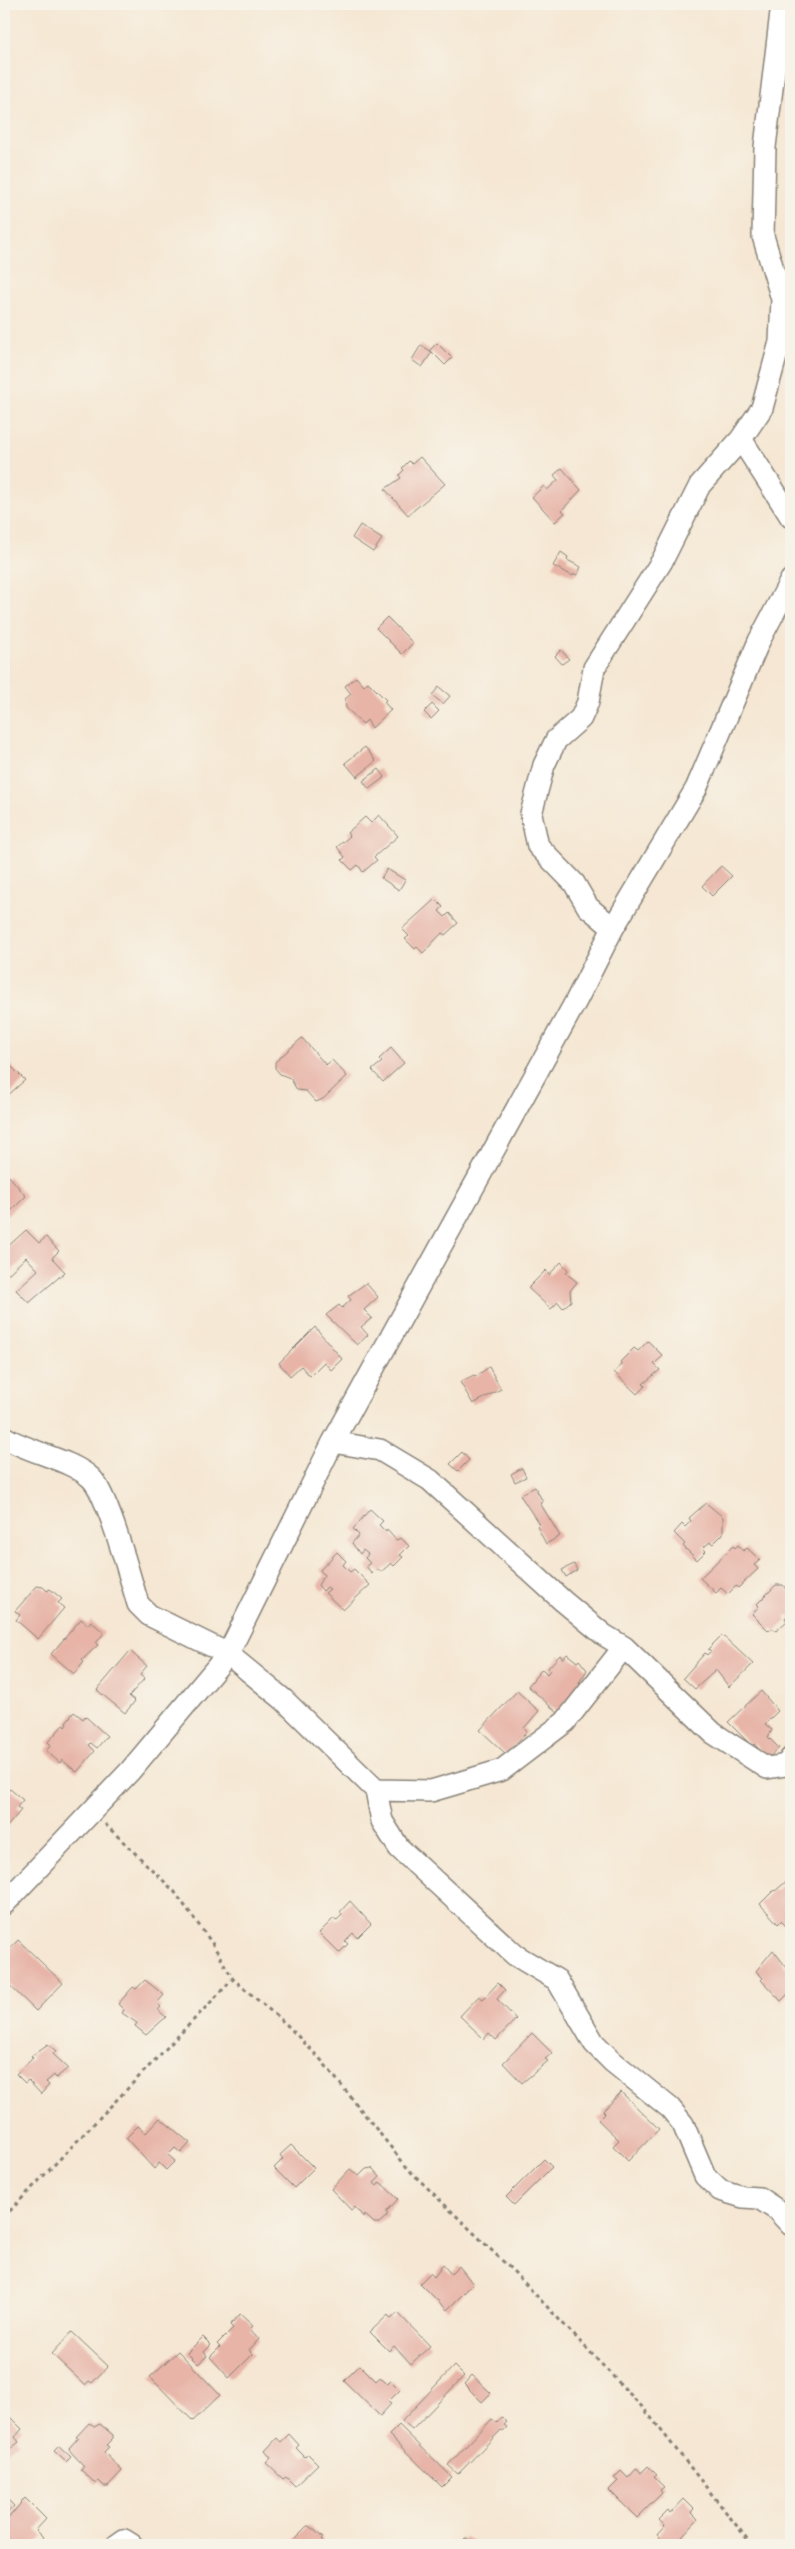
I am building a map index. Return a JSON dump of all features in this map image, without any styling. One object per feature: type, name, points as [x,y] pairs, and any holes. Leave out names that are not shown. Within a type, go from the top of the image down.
[{"type":"street","points":[[613,928],[588,906],[574,883],[538,846],[531,814],[544,766],[556,740],[581,718],[588,702],[594,668],[662,562],[700,485],[741,440],[762,408],[780,342],[782,299],[762,236],[765,147],[782,4]]},
{"type":"street","points":[[741,440],[791,517]]},
{"type":"street","points":[[4,1904],[130,1771],[228,1654],[333,1442],[455,1217],[576,1001],[613,928],[696,789],[759,641],[791,580]]},
{"type":"street","points":[[4,1436],[32,1451],[71,1466],[91,1478],[108,1512],[138,1604],[149,1615],[228,1654],[284,1700],[376,1790],[382,1821],[399,1848],[515,1955],[557,1980],[594,2042],[613,2062],[670,2108],[683,2124],[705,2176],[720,2190],[743,2197],[760,2198],[777,2210],[791,2225]]},
{"type":"street","points":[[333,1442],[380,1450],[430,1480],[563,1601],[604,1635],[624,1648],[713,1733],[767,1768],[786,1765],[791,1758]]},
{"type":"street","points":[[376,1790],[431,1791],[502,1770],[565,1722],[624,1648]]},
{"type":"street","points":[[116,2545],[124,2540],[132,2545]]},
{"type":"path","points":[[92,1812],[174,1891],[212,1943],[233,1979],[286,2024],[322,2061],[409,2170],[515,2273],[645,2410],[752,2545]]},
{"type":"path","points":[[4,2217],[233,1979]]},
{"type":"building","points":[[437,343],[452,358],[445,365],[430,350]]},
{"type":"building","points":[[421,345],[432,352],[422,367],[412,360]]},
{"type":"building","points":[[420,457],[445,484],[408,515],[385,489],[401,478],[399,475],[404,470],[402,468],[409,461],[412,464]]},
{"type":"building","points":[[562,468],[581,490],[562,510],[565,513],[555,522],[532,497],[544,486],[547,490],[558,480],[554,475]]},
{"type":"building","points":[[360,525],[382,539],[373,552],[352,538]]},
{"type":"building","points":[[561,552],[568,557],[567,560],[581,567],[577,575],[574,574],[573,576],[553,566]]},
{"type":"building","points":[[387,617],[413,643],[402,654],[376,628]]},
{"type":"building","points":[[561,650],[569,659],[562,664],[555,656]]},
{"type":"building","points":[[356,677],[364,686],[368,682],[386,700],[384,702],[391,710],[372,728],[367,720],[363,724],[346,708],[345,699],[351,694],[345,686]]},
{"type":"building","points":[[439,687],[450,696],[443,704],[432,695]]},
{"type":"building","points":[[432,704],[439,711],[431,719],[424,712]]},
{"type":"building","points":[[365,747],[376,761],[357,777],[345,763]]},
{"type":"building","points":[[379,769],[385,777],[369,789],[363,781]]},
{"type":"building","points":[[379,815],[398,836],[374,857],[377,860],[363,872],[358,865],[352,870],[342,860],[345,857],[337,847],[350,836],[347,833],[365,817],[371,823]]},
{"type":"building","points":[[721,866],[732,876],[712,896],[702,886]]},
{"type":"building","points":[[387,869],[405,880],[399,890],[381,878]]},
{"type":"building","points":[[435,899],[443,907],[439,911],[445,917],[449,913],[458,923],[445,935],[442,933],[423,953],[417,947],[415,949],[405,939],[409,936],[402,929]]},
{"type":"building","points":[[302,1038],[326,1065],[332,1060],[347,1076],[323,1099],[316,1102],[306,1091],[297,1090],[290,1078],[280,1074],[275,1068],[275,1062]]},
{"type":"building","points":[[391,1048],[404,1063],[383,1082],[372,1070],[382,1062],[379,1059]]},
{"type":"building","points":[[7,1062],[25,1080],[4,1099],[4,1065]]},
{"type":"building","points":[[9,1176],[26,1196],[4,1218],[4,1181]]},
{"type":"building","points":[[26,1230],[39,1243],[46,1237],[59,1251],[52,1258],[65,1272],[29,1303],[16,1290],[38,1270],[26,1257],[4,1278],[4,1250]]},
{"type":"building","points":[[561,1262],[568,1270],[566,1273],[577,1282],[570,1291],[571,1301],[563,1308],[558,1302],[551,1309],[528,1288],[546,1270],[549,1275]]},
{"type":"building","points":[[366,1283],[378,1297],[364,1310],[372,1318],[361,1327],[368,1335],[357,1345],[326,1315],[339,1305],[342,1308],[351,1300],[348,1296]]},
{"type":"building","points":[[315,1327],[342,1359],[331,1370],[324,1362],[310,1376],[301,1366],[290,1376],[279,1363]]},
{"type":"building","points":[[648,1341],[663,1356],[654,1364],[660,1370],[643,1384],[645,1386],[637,1394],[614,1372],[623,1364],[620,1362],[634,1348],[638,1351]]},
{"type":"building","points":[[489,1367],[501,1389],[473,1404],[460,1382],[474,1375],[475,1377]]},
{"type":"building","points":[[462,1452],[469,1460],[458,1471],[450,1464]]},
{"type":"building","points":[[522,1468],[526,1477],[515,1482],[511,1474]]},
{"type":"building","points":[[535,1487],[543,1502],[540,1503],[560,1536],[546,1544],[537,1526],[539,1524],[520,1495]]},
{"type":"building","points":[[706,1503],[723,1517],[723,1534],[713,1544],[710,1542],[703,1548],[706,1551],[697,1560],[683,1546],[685,1544],[674,1533],[682,1524],[685,1527],[691,1521],[689,1518]]},
{"type":"building","points":[[370,1509],[383,1521],[379,1525],[386,1532],[387,1530],[396,1540],[401,1538],[409,1546],[400,1555],[403,1557],[394,1566],[391,1563],[381,1572],[377,1569],[372,1574],[366,1566],[370,1563],[365,1558],[368,1554],[363,1550],[360,1554],[352,1543],[359,1535],[353,1529]]},
{"type":"building","points":[[738,1545],[743,1551],[747,1548],[760,1560],[754,1565],[758,1569],[738,1588],[736,1586],[728,1594],[721,1588],[716,1593],[700,1578],[733,1546],[735,1548]]},
{"type":"building","points":[[337,1552],[346,1561],[343,1565],[350,1572],[354,1569],[370,1585],[343,1610],[325,1593],[330,1589],[327,1587],[323,1591],[318,1585],[324,1575],[320,1570]]},
{"type":"building","points":[[574,1564],[577,1570],[566,1577],[562,1570]]},
{"type":"building","points":[[776,1585],[783,1585],[787,1590],[791,1586],[791,1618],[788,1615],[785,1618],[787,1621],[776,1631],[772,1628],[769,1631],[752,1614],[759,1606],[757,1604]]},
{"type":"building","points":[[37,1586],[43,1587],[47,1591],[50,1589],[62,1599],[58,1603],[64,1608],[38,1639],[16,1620],[20,1615],[15,1611]]},
{"type":"building","points":[[81,1619],[88,1625],[91,1621],[104,1633],[96,1643],[98,1645],[82,1660],[84,1662],[74,1674],[51,1654]]},
{"type":"building","points":[[722,1635],[753,1664],[729,1687],[716,1670],[695,1689],[683,1678],[705,1653],[707,1655],[711,1651],[708,1649]]},
{"type":"building","points":[[130,1651],[147,1666],[140,1674],[145,1678],[129,1696],[135,1701],[125,1713],[97,1690]]},
{"type":"building","points":[[567,1654],[577,1662],[579,1660],[587,1670],[579,1683],[581,1685],[559,1714],[528,1686],[542,1669],[547,1674],[550,1670],[548,1668],[560,1655],[563,1659]]},
{"type":"building","points":[[517,1691],[539,1711],[524,1728],[527,1732],[506,1754],[480,1730]]},
{"type":"building","points":[[761,1691],[778,1711],[765,1724],[772,1730],[768,1737],[779,1748],[768,1758],[754,1744],[752,1746],[728,1722]]},
{"type":"building","points":[[74,1712],[83,1719],[85,1716],[107,1736],[97,1748],[91,1743],[89,1745],[95,1751],[77,1772],[62,1760],[60,1763],[46,1751],[51,1745],[48,1742],[63,1725],[65,1727],[66,1722]]},
{"type":"building","points":[[10,1789],[23,1800],[17,1807],[21,1810],[6,1828],[4,1826],[4,1796]]},
{"type":"building","points":[[787,1881],[791,1885],[791,1931],[781,1921],[778,1924],[760,1904],[774,1890]]},
{"type":"building","points":[[350,1901],[371,1924],[357,1938],[353,1933],[345,1941],[348,1944],[339,1953],[319,1933],[334,1918],[336,1921],[342,1915],[340,1912]]},
{"type":"building","points":[[18,1940],[63,1983],[36,2011],[4,1980],[4,1955]]},
{"type":"building","points":[[773,1950],[791,1973],[791,1991],[781,2001],[761,1980],[763,1978],[756,1971]]},
{"type":"building","points":[[145,1980],[164,1995],[157,2003],[161,2007],[158,2010],[166,2017],[146,2035],[135,2026],[137,2023],[122,2013],[124,2010],[118,2004],[133,1987],[136,1989]]},
{"type":"building","points":[[498,1983],[505,1990],[497,1999],[516,2019],[496,2040],[489,2033],[484,2039],[460,2016],[479,1996],[483,1999]]},
{"type":"building","points":[[532,2033],[552,2053],[545,2059],[548,2061],[522,2083],[503,2063]]},
{"type":"building","points":[[48,2044],[56,2051],[53,2054],[68,2068],[56,2078],[54,2075],[46,2082],[49,2085],[41,2094],[28,2080],[25,2083],[16,2074],[33,2058],[31,2056]]},
{"type":"building","points":[[621,2092],[659,2129],[628,2161],[613,2146],[619,2140],[598,2120],[605,2113],[603,2111]]},
{"type":"building","points":[[160,2118],[190,2143],[181,2153],[175,2148],[168,2155],[175,2161],[166,2170],[159,2163],[154,2169],[126,2138],[138,2126],[146,2133]]},
{"type":"building","points":[[291,2145],[314,2168],[294,2188],[274,2168],[283,2159],[280,2155]]},
{"type":"building","points":[[544,2159],[552,2167],[514,2205],[506,2197]]},
{"type":"building","points":[[372,2168],[380,2177],[374,2183],[377,2186],[380,2182],[398,2199],[387,2211],[387,2216],[379,2223],[374,2223],[365,2215],[364,2218],[355,2207],[351,2210],[331,2189],[350,2169],[359,2176],[366,2169]]},
{"type":"building","points":[[443,2265],[451,2274],[459,2266],[473,2284],[447,2310],[420,2283],[430,2273],[434,2277]]},
{"type":"building","points":[[398,2313],[430,2346],[411,2364],[394,2346],[389,2351],[370,2332],[388,2315],[391,2319]]},
{"type":"building","points":[[240,2314],[253,2326],[250,2329],[259,2339],[249,2350],[253,2354],[229,2378],[210,2357],[220,2347],[217,2344],[233,2328],[230,2325]]},
{"type":"building","points":[[72,2332],[108,2366],[92,2383],[89,2381],[85,2385],[52,2354]]},
{"type":"building","points":[[203,2337],[211,2345],[204,2352],[207,2356],[198,2364],[187,2353]]},
{"type":"building","points":[[178,2351],[220,2395],[193,2421],[150,2377]]},
{"type":"building","points":[[360,2365],[376,2381],[380,2377],[387,2384],[391,2381],[400,2390],[388,2402],[391,2404],[380,2416],[344,2381]]},
{"type":"building","points":[[454,2366],[464,2376],[412,2430],[402,2421]]},
{"type":"building","points":[[472,2375],[491,2393],[482,2402],[464,2384]]},
{"type":"building","points":[[4,2408],[7,2411],[6,2413],[22,2429],[15,2437],[19,2442],[4,2454]]},
{"type":"building","points":[[502,2417],[507,2422],[504,2425],[507,2427],[503,2431],[501,2430],[458,2474],[448,2465],[492,2419],[497,2423]]},
{"type":"building","points":[[89,2423],[94,2427],[100,2424],[113,2435],[113,2438],[106,2445],[109,2447],[104,2452],[122,2471],[108,2486],[104,2486],[99,2481],[96,2484],[81,2470],[84,2466],[69,2448]]},
{"type":"building","points":[[399,2425],[452,2477],[442,2487],[389,2435]]},
{"type":"building","points":[[289,2434],[299,2445],[296,2448],[305,2457],[308,2454],[318,2464],[295,2486],[286,2477],[283,2479],[266,2463],[271,2458],[265,2451],[277,2438],[281,2442]]},
{"type":"building","points":[[59,2446],[71,2457],[66,2462],[54,2451]]},
{"type":"building","points":[[648,2466],[657,2475],[654,2477],[664,2487],[660,2490],[662,2493],[637,2518],[609,2490],[618,2481],[614,2478],[621,2471],[628,2478],[637,2468],[641,2473]]},
{"type":"building","points":[[25,2498],[46,2519],[36,2530],[43,2537],[35,2545],[4,2545],[4,2519],[6,2521]]},
{"type":"building","points":[[7,2499],[14,2506],[4,2517],[4,2503]]},
{"type":"building","points":[[684,2499],[694,2509],[691,2512],[698,2519],[682,2536],[689,2543],[686,2545],[668,2545],[657,2535],[665,2526],[659,2520],[668,2511],[670,2514]]},
{"type":"building","points":[[307,2526],[310,2526],[323,2538],[321,2540],[326,2545],[288,2545]]},
{"type":"building","points":[[466,2538],[474,2542],[474,2545],[459,2545]]}]
